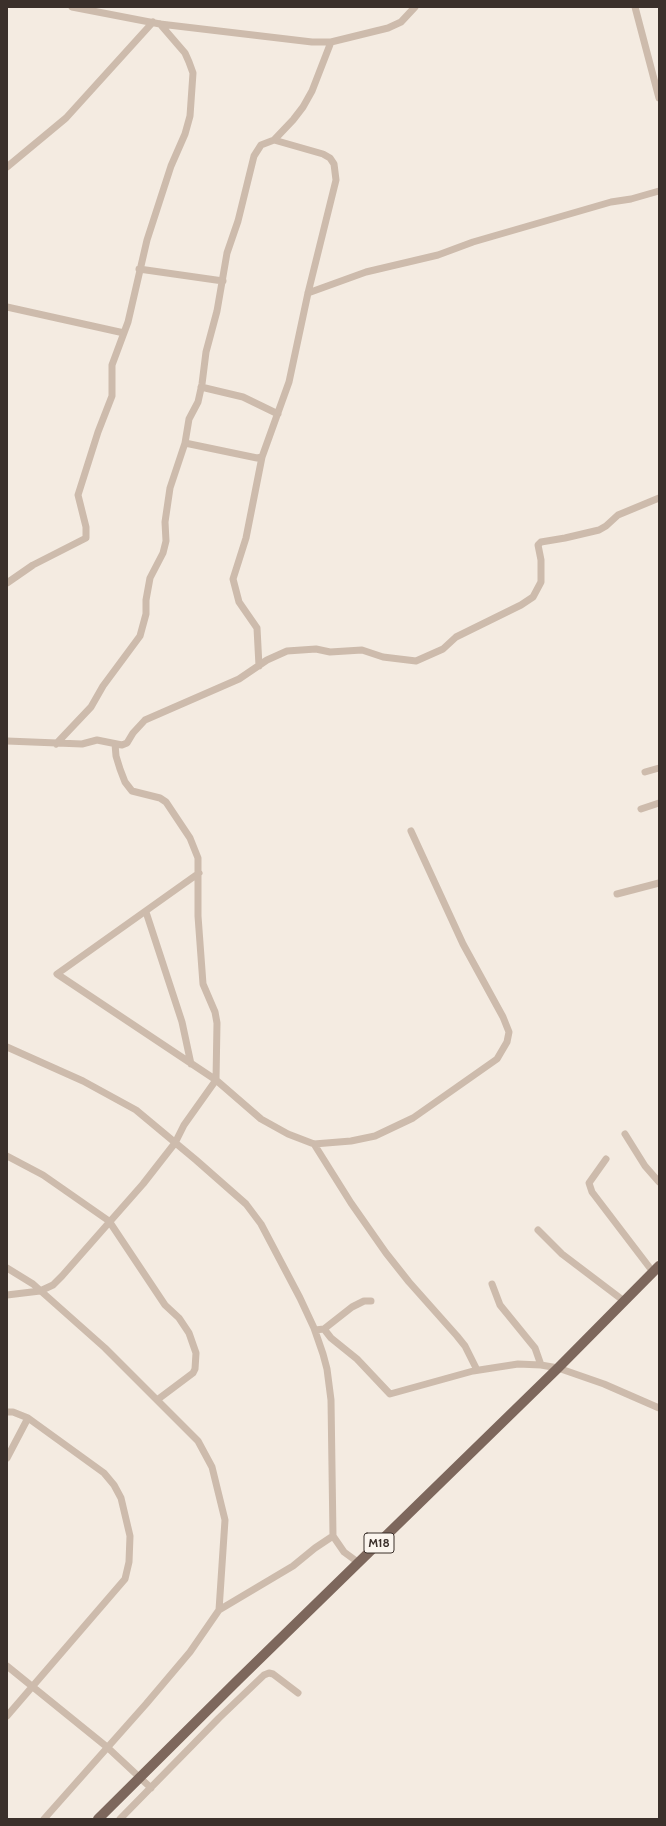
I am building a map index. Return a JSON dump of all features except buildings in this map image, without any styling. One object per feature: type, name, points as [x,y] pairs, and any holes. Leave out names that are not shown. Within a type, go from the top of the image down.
[{"type":"main road","name":"M18","points":[[98,1819],[558,1368],[656,1269]]},
{"type":"street","points":[[72,7],[156,23],[312,42],[331,42],[388,28],[402,22],[415,7]]},
{"type":"street","points":[[635,7],[659,98]]},
{"type":"street","points":[[7,167],[66,118],[156,23]]},
{"type":"street","points":[[7,583],[39,562],[86,538],[86,527],[78,495],[98,432],[112,396],[112,366],[124,333],[139,269],[155,213],[171,166],[186,134],[190,116],[193,73],[189,62],[184,54],[156,23]]},
{"type":"street","points":[[56,744],[91,707],[103,686],[140,636],[146,614],[146,600],[150,578],[163,553],[166,541],[165,522],[170,488],[185,443],[189,420],[198,402],[206,352],[217,311],[227,253],[238,221],[254,156],[261,145],[274,140],[303,107],[312,91],[331,42]]},
{"type":"street","points":[[259,666],[257,628],[239,602],[234,579],[246,538],[262,457],[289,382],[308,293],[336,180],[334,164],[330,158],[323,154],[274,140]]},
{"type":"street","points":[[308,293],[366,272],[438,255],[473,242],[611,202],[631,199],[659,191]]},
{"type":"street","points":[[139,269],[223,281]]},
{"type":"street","points":[[7,307],[124,333]]},
{"type":"street","points":[[201,387],[243,397],[278,414]]},
{"type":"street","points":[[185,443],[258,458],[262,457]]},
{"type":"street","points":[[7,741],[82,744],[97,740],[122,745],[127,743],[133,733],[145,720],[239,679],[277,654],[297,650],[316,649],[330,652],[362,650],[383,657],[409,660],[416,660],[430,655],[443,649],[461,634],[521,605],[533,597],[541,582],[541,560],[538,545],[541,542],[599,530],[618,515],[659,498]]},
{"type":"street","points":[[7,1295],[40,1291],[53,1285],[62,1276],[143,1184],[175,1143],[184,1126],[216,1080],[217,1023],[215,1012],[203,984],[198,916],[199,873],[198,858],[195,848],[172,809],[160,798],[132,791],[125,782],[116,756],[115,744]]},
{"type":"street","points":[[645,772],[659,768]]},
{"type":"street","points":[[641,809],[659,803]]},
{"type":"street","points":[[199,873],[57,974],[216,1080],[261,1119],[288,1134],[314,1144],[351,1141],[376,1136],[413,1118],[497,1059],[507,1042],[509,1032],[503,1017],[463,944],[411,831]]},
{"type":"street","points":[[617,894],[659,883]]},
{"type":"street","points":[[146,912],[182,1022],[191,1064]]},
{"type":"street","points":[[7,1047],[83,1081],[126,1103],[144,1116],[202,1165],[254,1214],[291,1279],[315,1330],[327,1369],[331,1400],[333,1536],[344,1552],[359,1564]]},
{"type":"street","points":[[624,1134],[645,1166],[659,1182]]},
{"type":"street","points":[[314,1144],[347,1198],[386,1253],[409,1282],[465,1346],[477,1370]]},
{"type":"street","points":[[7,1156],[43,1175],[109,1221],[165,1305],[185,1326],[194,1345],[196,1362],[192,1373],[157,1400]]},
{"type":"street","points":[[606,1159],[589,1183],[592,1192],[656,1269]]},
{"type":"street","points":[[538,1230],[562,1254],[624,1301]]},
{"type":"street","points":[[7,1268],[25,1278],[105,1348],[198,1441],[205,1452],[216,1478],[225,1520],[219,1610]]},
{"type":"street","points":[[492,1284],[500,1305],[535,1348],[541,1365]]},
{"type":"street","points":[[315,1330],[324,1329],[352,1307],[364,1301],[371,1302]]},
{"type":"street","points":[[324,1329],[331,1338],[357,1359],[390,1394],[477,1370],[518,1364],[541,1365],[558,1368],[604,1384],[659,1408]]},
{"type":"street","points":[[7,1412],[13,1412],[28,1418],[104,1473],[114,1484],[121,1498],[130,1536],[130,1562],[125,1579],[7,1716]]},
{"type":"street","points":[[7,1458],[28,1418]]},
{"type":"street","points":[[44,1819],[190,1652],[219,1610],[293,1566],[333,1536]]},
{"type":"street","points":[[7,1666],[107,1747],[151,1788]]},
{"type":"street","points":[[120,1819],[264,1675],[269,1673],[273,1674],[298,1693]]}]
